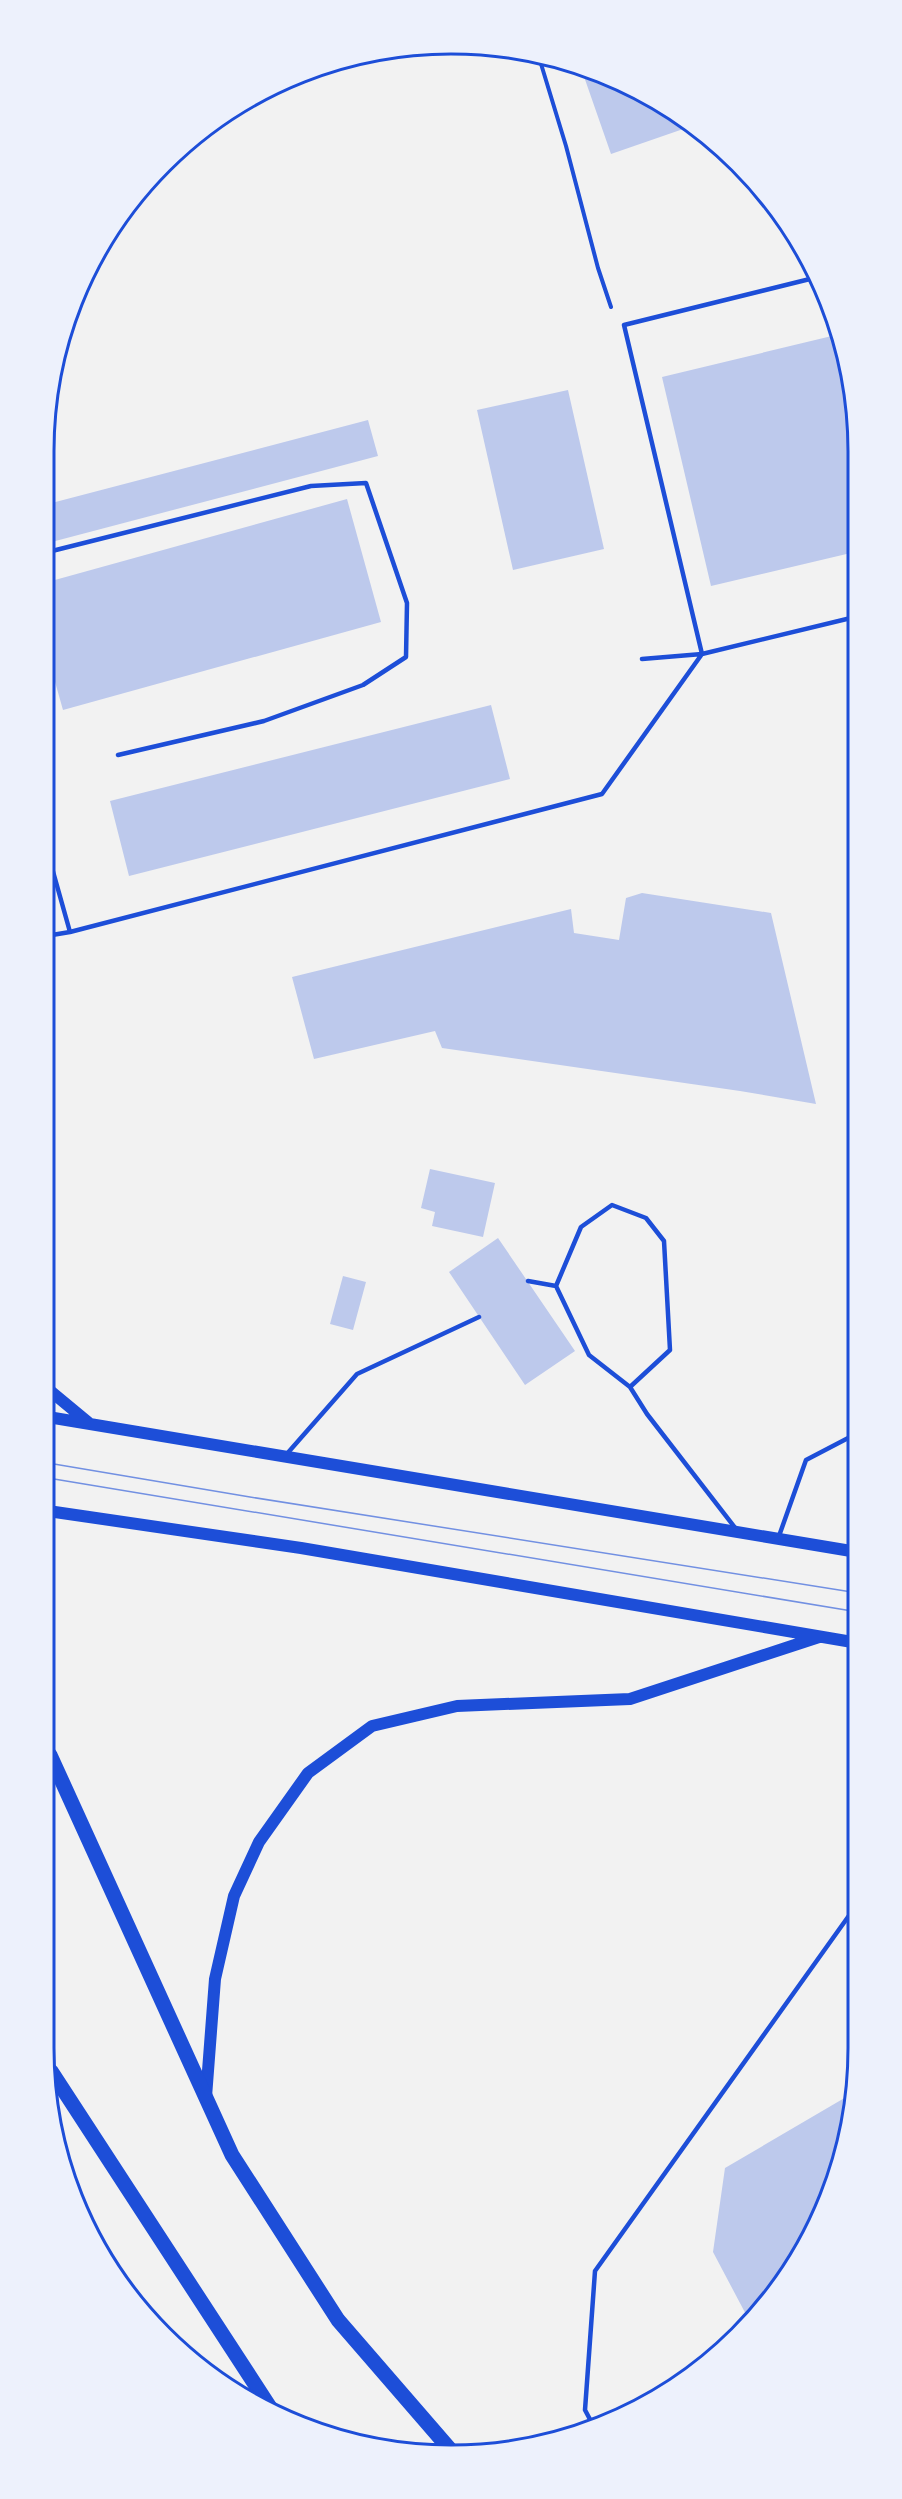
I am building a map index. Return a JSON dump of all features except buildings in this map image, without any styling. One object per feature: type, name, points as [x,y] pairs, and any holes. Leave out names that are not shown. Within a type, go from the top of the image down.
[{"type":"main road","points":[[54,1394],[90,1423]]},
{"type":"main road","points":[[54,1418],[283,1458],[848,1551]]},
{"type":"main road","points":[[54,1512],[301,1548],[848,1641]]},
{"type":"main road","points":[[206,2097],[215,1979],[234,1896],[259,1842],[308,1773],[372,1725],[457,1706],[630,1699],[819,1637]]},
{"type":"main road","points":[[54,1764],[231,2155],[338,2320],[446,2445]]},
{"type":"main road","points":[[55,2078],[264,2398]]},
{"type":"lane","points":[[54,935],[602,794],[702,654],[624,325],[809,279]]},
{"type":"lane","points":[[54,550],[310,486],[366,483],[407,603],[406,657],[363,685],[264,721],[118,755]]},
{"type":"lane","points":[[642,659],[702,654],[848,619]]},
{"type":"lane","points":[[54,875],[70,932]]},
{"type":"lane","points":[[630,1387],[670,1350],[664,1241],[646,1218],[612,1205],[581,1227],[556,1286],[589,1355],[630,1387],[647,1414],[738,1531]]},
{"type":"lane","points":[[528,1281],[556,1286]]},
{"type":"lane","points":[[283,1458],[357,1374],[479,1317]]},
{"type":"lane","points":[[778,1539],[806,1460],[848,1438]]},
{"type":"lane","points":[[590,2420],[585,2410],[595,2271],[848,1917]]},
{"type":"path","points":[[541,65],[566,146],[598,268],[614,315],[624,325]]},
{"type":"tram line","points":[[54,1464],[848,1591]]},
{"type":"tram line","points":[[54,1479],[848,1610]]}]
